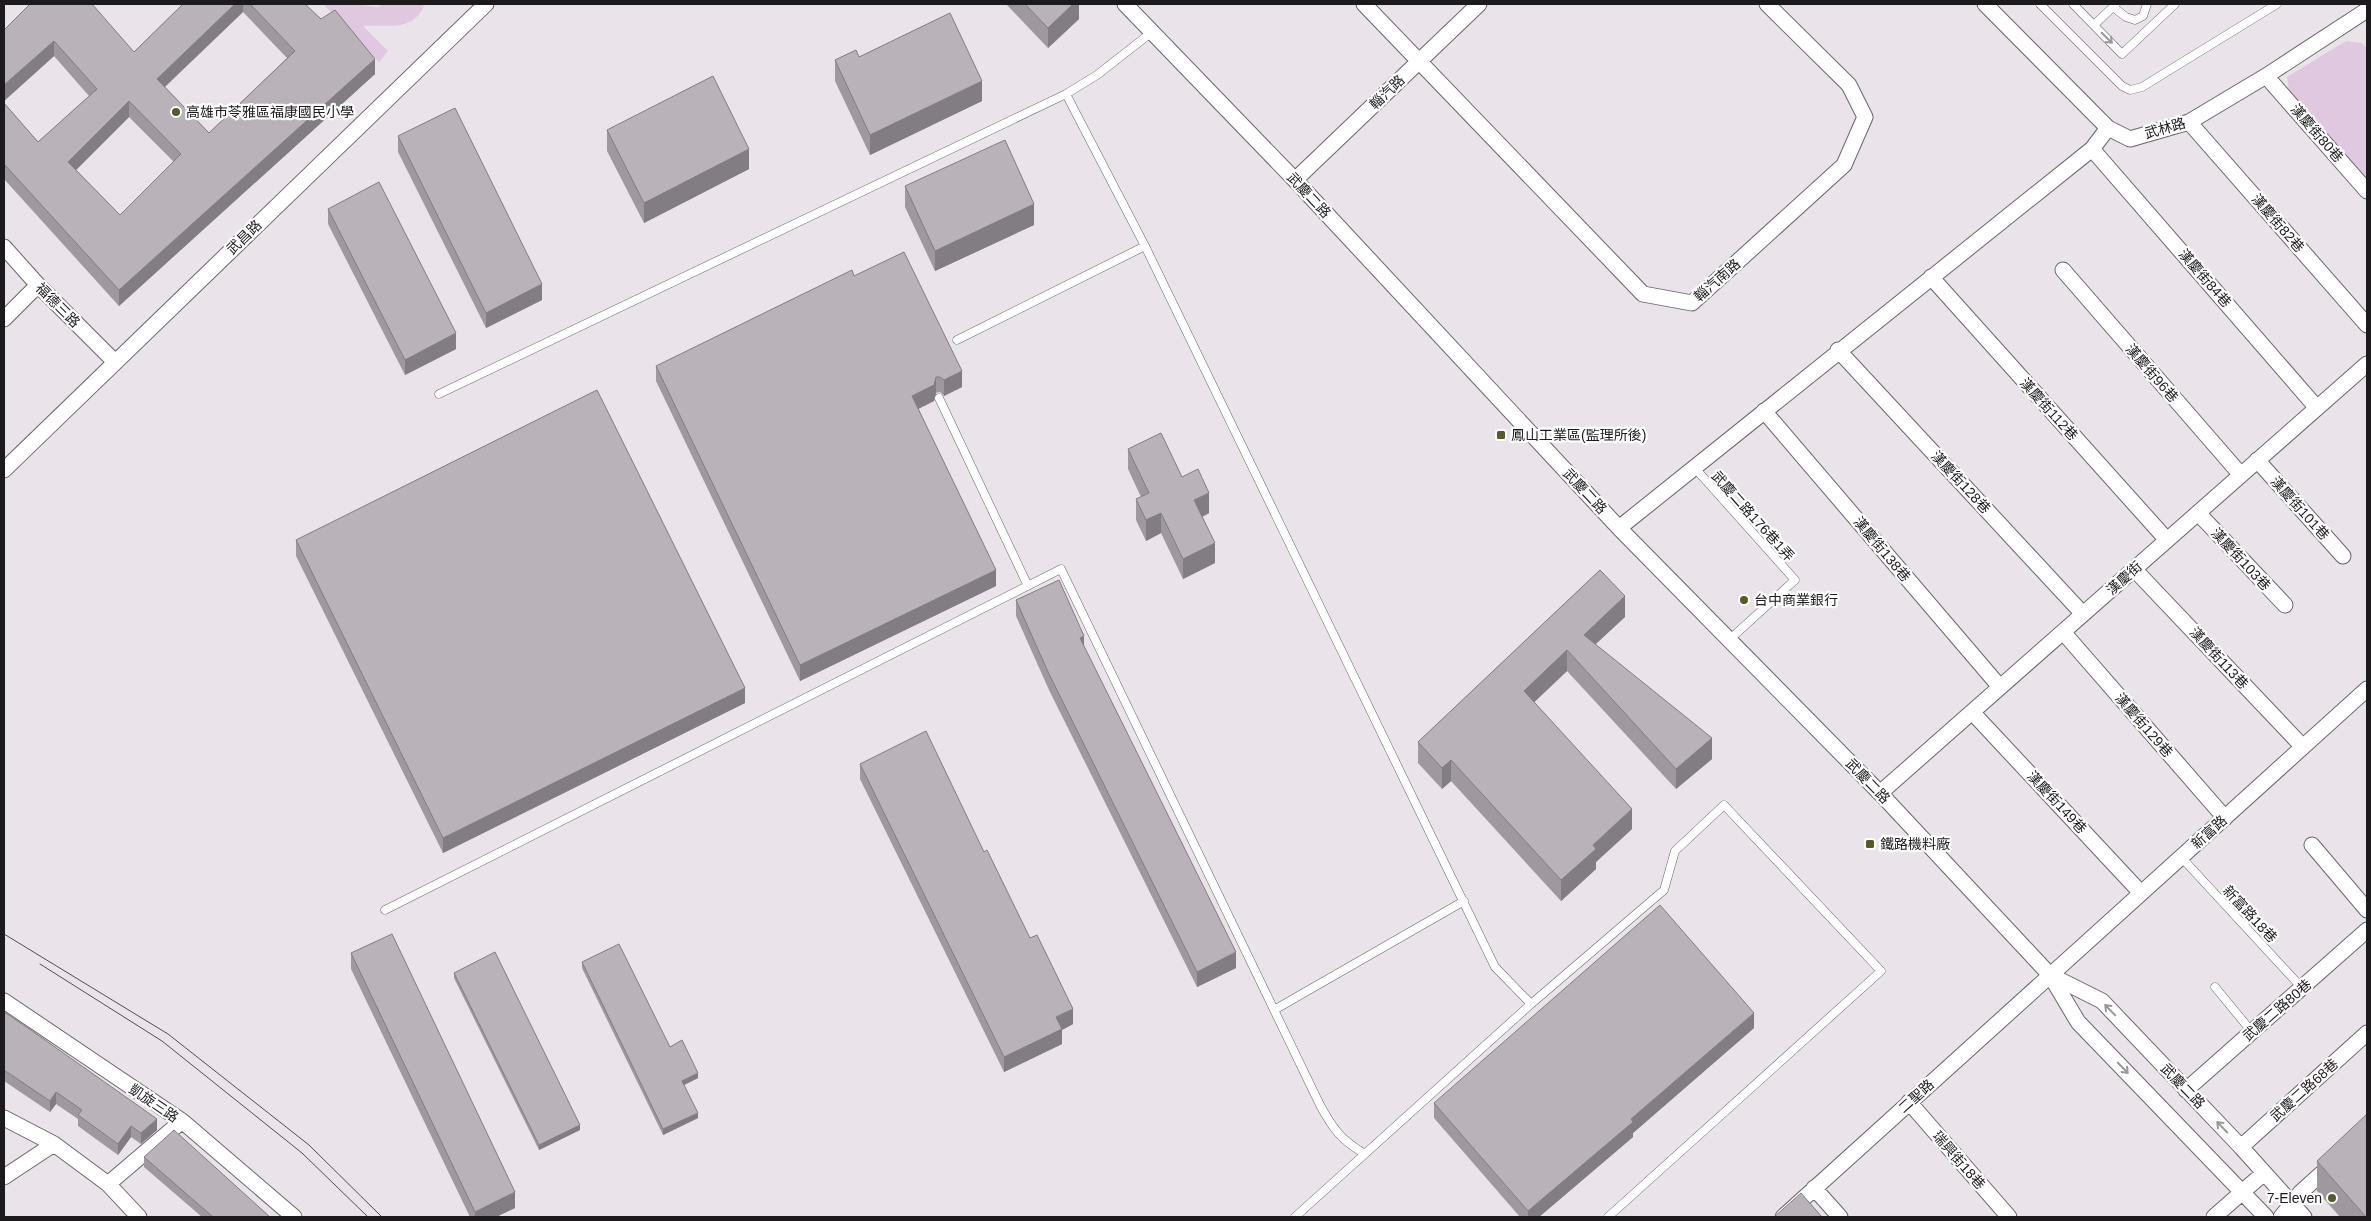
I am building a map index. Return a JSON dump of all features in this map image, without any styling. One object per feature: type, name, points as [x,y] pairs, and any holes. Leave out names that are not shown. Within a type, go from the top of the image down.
[{"type":"street","name":"武昌路","points":[[4,470],[486,4]]},
{"type":"street","name":"武慶二路","points":[[1125,4],[1295,180],[1619,528],[1880,793],[2050,975],[2078,1022],[2266,1217]]},
{"type":"street","points":[[1364,4],[1420,61]]},
{"type":"street","name":"輜汽路","points":[[1295,180],[1479,4]]},
{"type":"street","name":"輜汽南路","points":[[1420,61],[1643,294],[1692,304],[1844,165],[1865,117],[1849,85],[1767,4]]},
{"type":"street","name":"武林路","points":[[1985,4],[2108,128],[2130,138],[2189,122],[2266,76],[2367,10]]},
{"type":"street","name":"漢慶街80巷","points":[[2266,76],[2367,191]]},
{"type":"street","name":"漢慶街82巷","points":[[2189,122],[2367,325]]},
{"type":"street","points":[[1619,528],[1838,350],[2092,148],[2108,128]]},
{"type":"street","name":"漢慶街84巷","points":[[2092,148],[2317,408]]},
{"type":"street","name":"福德三路","points":[[4,247],[38,285],[115,362]]},
{"type":"street","name":"漢慶街96巷","points":[[2064,270],[2241,475]]},
{"type":"street","name":"漢慶街112巷","points":[[1931,277],[2167,540]]},
{"type":"street","points":[[4,319],[38,285]]},
{"type":"street","name":"漢慶街128巷","points":[[1838,350],[2083,614]]},
{"type":"street","name":"漢慶街","points":[[1880,793],[2367,364]]},
{"type":"street","name":"漢慶街138巷","points":[[1764,411],[2000,687]]},
{"type":"street","name":"漢慶街101巷","points":[[2257,460],[2343,556]]},
{"type":"street","name":"漢慶街103巷","points":[[2198,512],[2285,605]]},
{"type":"street","name":"漢慶街113巷","points":[[2134,569],[2303,747]]},
{"type":"street","name":"漢慶街129巷","points":[[2062,632],[2224,818]]},
{"type":"street","name":"新富路","points":[[2050,975],[2367,689]]},
{"type":"street","name":"漢慶街149巷","points":[[1972,712],[2141,893]]},
{"type":"street","points":[[2312,845],[2367,910]]},
{"type":"street","name":"武慶二路80巷","points":[[2186,1090],[2367,930]]},
{"type":"street","name":"武慶二路","points":[[2050,975],[2102,1001],[2241,1147],[2304,1217]]},
{"type":"street","name":"二聖路","points":[[1783,1217],[2050,975]]},
{"type":"street","name":"凱旋三路","points":[[4,1001],[182,1122],[294,1217]]},
{"type":"street","name":"武慶二路68巷","points":[[2241,1147],[2367,1033]]},
{"type":"street","name":"瑞興街18巷","points":[[1909,1102],[2009,1217]]},
{"type":"street","points":[[4,1118],[54,1144],[108,1184],[139,1217]]},
{"type":"street","points":[[108,1184],[182,1122]]},
{"type":"street","points":[[4,1177],[54,1144]]},
{"type":"street","points":[[2281,1217],[2290,1203],[2345,1153]]},
{"type":"street","points":[[2214,1217],[2264,1172]]},
{"type":"street","points":[[1814,1188],[1840,1217]]},
{"type":"lane","points":[[2040,4],[2122,86],[2130,90],[2142,87],[2277,4]]},
{"type":"lane","points":[[2073,4],[2122,54],[2173,4]]},
{"type":"lane","points":[[2094,25],[2115,5],[2126,17],[2135,20],[2143,16],[2148,4]]},
{"type":"lane","points":[[439,394],[1066,94],[1097,75],[1152,32]]},
{"type":"lane","points":[[1066,94],[1145,246],[1496,966],[1531,1004]]},
{"type":"lane","points":[[957,340],[1145,246]]},
{"type":"lane","points":[[939,398],[1028,586]]},
{"type":"lane","name":"武慶二路176巷1弄","points":[[1694,468],[1794,580],[1729,640]]},
{"type":"lane","points":[[386,910],[1061,569],[1331,1126],[1345,1143],[1365,1154]]},
{"type":"lane","points":[[1295,1217],[1531,1004],[1664,890],[1675,851],[1724,805],[1881,971],[1608,1217]]},
{"type":"lane","name":"新富路18巷","points":[[2181,857],[2302,988]]},
{"type":"lane","points":[[1274,1010],[1464,902]]},
{"type":"lane","points":[[2215,987],[2252,1032]]},
{"type":"shaded area","points":[[323,4],[354,4],[378,7],[383,4],[425,4],[420,13],[407,23],[391,26],[363,26],[388,51],[379,62]]},
{"type":"shaded area","points":[[2346,41],[2362,43],[2367,49],[2367,178],[2289,90],[2287,77]]},
{"type":"building","points":[[30,4],[92,4],[134,52],[183,4],[235,4],[157,79],[209,133],[295,51],[250,4],[305,4],[321,19],[335,10],[375,59],[119,290],[4,164],[4,103],[38,142],[97,89],[54,41],[4,85],[4,30]],"holes":[[[129,101],[181,154],[120,215],[68,162]]]},
{"type":"building","points":[[1025,4],[1073,4],[1048,28]]},
{"type":"building","points":[[950,13],[982,81],[870,135],[835,60],[856,50],[859,57]]},
{"type":"building","points":[[713,76],[749,149],[644,203],[607,130]]},
{"type":"building","points":[[455,108],[542,284],[486,313],[398,136]]},
{"type":"building","points":[[1005,140],[1034,204],[935,251],[905,186]]},
{"type":"building","points":[[379,182],[456,333],[405,360],[328,209]]},
{"type":"building","points":[[904,252],[962,371],[944,380],[936,377],[934,385],[912,396],[996,570],[800,665],[656,366],[852,270],[854,276]]},
{"type":"building","points":[[597,390],[745,688],[443,838],[296,540]]},
{"type":"building","points":[[1161,433],[1182,477],[1198,469],[1209,493],[1194,500],[1215,543],[1183,559],[1161,513],[1146,520],[1136,499],[1149,493],[1128,449]]},
{"type":"building","points":[[1600,570],[1625,596],[1584,635],[1712,738],[1676,769],[1567,650],[1524,691],[1632,809],[1593,845],[1596,849],[1561,880],[1451,760],[1442,768],[1418,742]]},
{"type":"building","points":[[1059,580],[1084,636],[1080,638],[1236,952],[1197,972],[1049,674],[1016,600]]},
{"type":"building","points":[[926,731],[984,852],[987,850],[1030,938],[1037,935],[1073,1009],[1056,1017],[1062,1029],[1004,1057],[860,764]]},
{"type":"building","points":[[1660,905],[1754,1013],[1631,1119],[1633,1122],[1528,1211],[1434,1103]]},
{"type":"building","points":[[392,934],[515,1192],[475,1212],[351,953]]},
{"type":"building","points":[[619,944],[670,1047],[682,1040],[698,1073],[682,1081],[698,1113],[663,1129],[582,962]]},
{"type":"building","points":[[495,952],[580,1125],[539,1145],[454,973]]},
{"type":"building","points":[[4,1012],[157,1119],[141,1133],[131,1126],[118,1144],[78,1115],[82,1110],[56,1092],[50,1101],[4,1070]]},
{"type":"building","points":[[2367,1114],[2367,1217],[2366,1217],[2317,1161]]},
{"type":"building","points":[[174,1130],[270,1217],[213,1217],[144,1157]]},
{"type":"building","points":[[1801,1193],[1822,1217],[1774,1217]]},
{"type":"tram line","points":[[4,934],[168,1034],[309,1145],[382,1217]]},
{"type":"tram line","points":[[40,964],[162,1041],[302,1153],[368,1217]]},
{"type":"place","name":"高雄市苓雅區福康國民小學","points":[[176,112]]},
{"type":"place","name":"鳳山工業區(監理所後)","points":[[1501,435]]},
{"type":"place","name":"台中商業銀行","points":[[1744,600]]},
{"type":"place","name":"鐵路機料廠","points":[[1870,844]]},
{"type":"place","name":"7-Eleven","points":[[2332,1198]]}]
